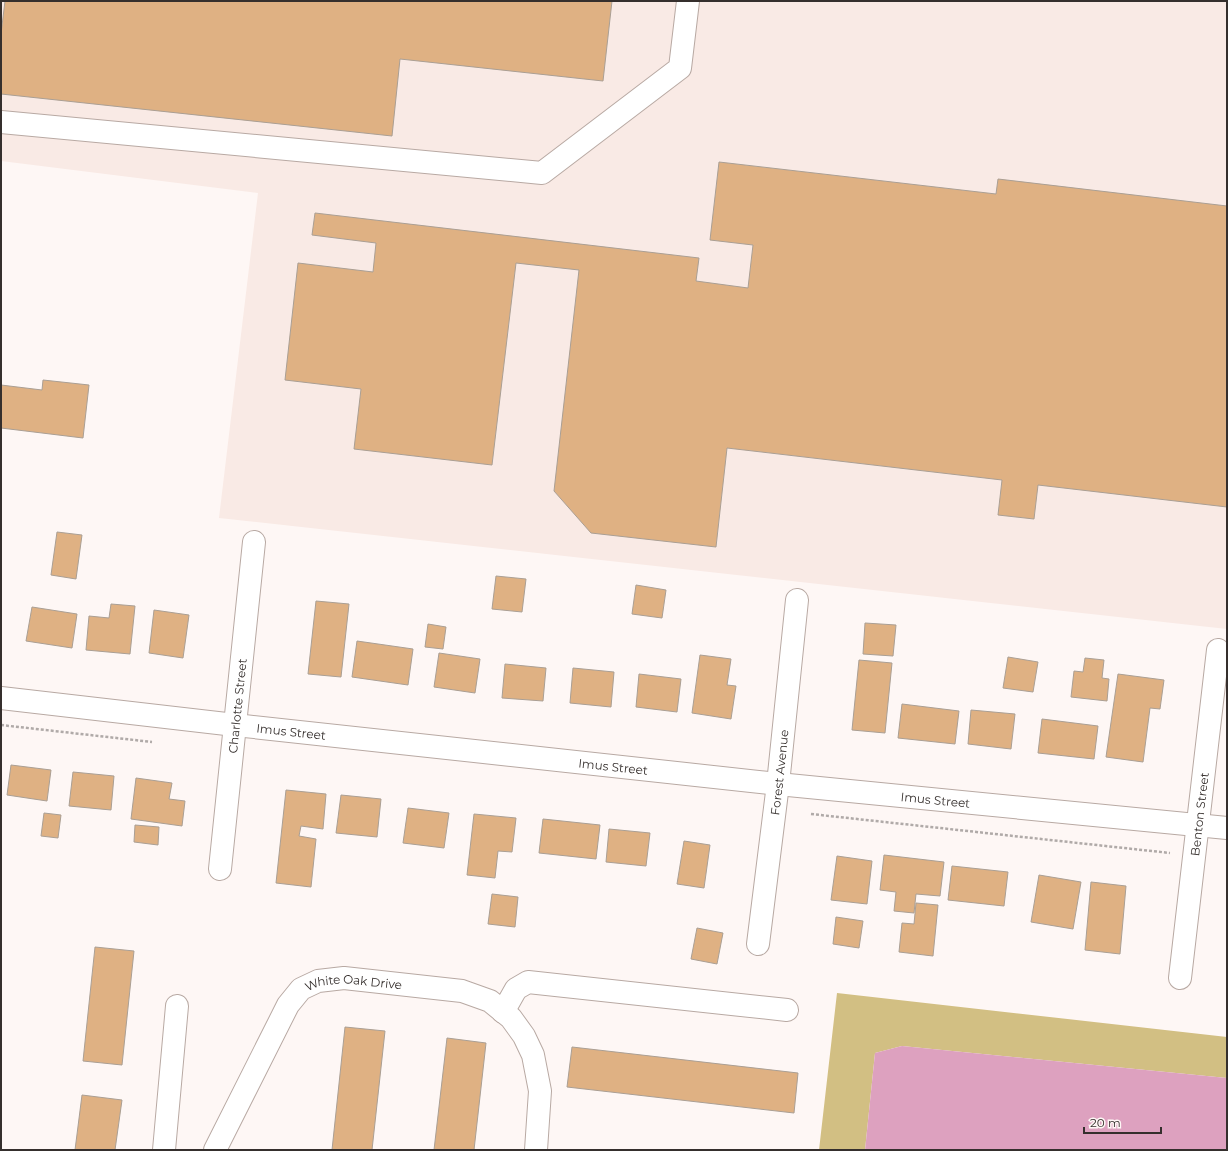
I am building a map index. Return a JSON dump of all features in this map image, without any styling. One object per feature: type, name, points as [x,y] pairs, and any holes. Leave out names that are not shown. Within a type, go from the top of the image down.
[{"type":"street","points":[[1,122],[542,173],[680,68],[688,1]]},
{"type":"street","name":"Charlotte Street","points":[[220,869],[254,542]]},
{"type":"street","name":"Forest Avenue","points":[[758,944],[778,784],[797,600]]},
{"type":"street","name":"Benton Street","points":[[1180,978],[1218,650]]},
{"type":"street","name":"Imus Street","points":[[1,698],[778,784],[1227,828]]},
{"type":"street","name":"White Oak Drive","points":[[216,1150],[288,1005],[301,989],[318,981],[344,978],[462,991],[490,1001],[510,1018],[524,1036],[533,1055],[540,1091],[536,1150]]},
{"type":"street","points":[[503,1012],[516,989],[528,982],[787,1010]]},
{"type":"street","points":[[164,1150],[177,1006]]},
{"type":"shaded area","points":[[1,1],[1227,1],[1227,629],[219,518],[258,193],[1,161]]},
{"type":"shaded area","points":[[837,993],[1227,1037],[1227,1078],[902,1046],[875,1053],[865,1150],[819,1150]]},
{"type":"shaded area","points":[[902,1046],[1227,1078],[1227,1150],[865,1150],[875,1053]]},
{"type":"building","points":[[5,1],[612,1],[603,81],[400,59],[392,136],[1,94],[1,34]]},
{"type":"building","points":[[719,162],[996,194],[998,179],[1227,206],[1227,507],[1038,485],[1034,519],[998,515],[1002,480],[727,448],[716,547],[591,533],[554,491],[579,270],[516,263],[492,465],[354,449],[361,389],[285,380],[298,263],[373,272],[376,243],[312,235],[315,213],[699,258],[696,281],[748,288],[753,245],[710,240]]},
{"type":"building","points":[[43,380],[89,385],[83,438],[1,428],[1,385],[42,390]]},
{"type":"building","points":[[57,532],[82,535],[76,579],[51,575]]},
{"type":"building","points":[[496,576],[526,579],[522,612],[492,609]]},
{"type":"building","points":[[636,585],[666,590],[662,618],[632,614]]},
{"type":"building","points":[[316,601],[349,604],[341,677],[308,674]]},
{"type":"building","points":[[111,604],[135,606],[130,654],[86,650],[89,616],[109,618]]},
{"type":"building","points":[[32,607],[77,614],[72,648],[26,641]]},
{"type":"building","points":[[154,610],[189,615],[183,658],[149,653]]},
{"type":"building","points":[[865,623],[896,625],[893,656],[863,654]]},
{"type":"building","points":[[428,624],[446,627],[443,649],[425,647]]},
{"type":"building","points":[[357,641],[413,649],[408,685],[352,677]]},
{"type":"building","points":[[439,653],[480,659],[475,693],[434,687]]},
{"type":"building","points":[[700,655],[731,659],[727,685],[736,686],[731,719],[692,713]]},
{"type":"building","points":[[1008,657],[1038,662],[1033,692],[1003,688]]},
{"type":"building","points":[[1085,658],[1104,660],[1102,678],[1109,679],[1107,701],[1071,697],[1074,671],[1083,672]]},
{"type":"building","points":[[859,660],[892,663],[885,733],[852,730]]},
{"type":"building","points":[[505,664],[546,668],[543,701],[502,698]]},
{"type":"building","points":[[573,668],[614,672],[611,707],[570,703]]},
{"type":"building","points":[[639,674],[681,679],[677,712],[636,707]]},
{"type":"building","points":[[1118,674],[1164,680],[1160,709],[1150,708],[1143,762],[1106,757]]},
{"type":"building","points":[[902,704],[959,711],[955,744],[898,738]]},
{"type":"building","points":[[971,710],[1015,714],[1011,749],[968,744]]},
{"type":"building","points":[[1042,719],[1098,726],[1094,759],[1038,753]]},
{"type":"building","points":[[11,765],[51,770],[47,801],[7,795]]},
{"type":"building","points":[[73,772],[114,776],[111,810],[69,806]]},
{"type":"building","points":[[136,778],[172,783],[169,799],[185,801],[182,826],[131,819]]},
{"type":"building","points":[[286,790],[326,794],[323,829],[301,826],[299,836],[316,839],[311,887],[276,883]]},
{"type":"building","points":[[341,795],[381,799],[377,837],[336,833]]},
{"type":"building","points":[[408,808],[449,813],[444,848],[403,843]]},
{"type":"building","points":[[44,813],[61,815],[58,838],[41,836]]},
{"type":"building","points":[[474,814],[516,818],[512,852],[498,851],[495,878],[467,875]]},
{"type":"building","points":[[543,819],[600,825],[596,859],[539,853]]},
{"type":"building","points":[[135,825],[159,827],[158,845],[134,842]]},
{"type":"building","points":[[609,829],[650,833],[646,866],[606,862]]},
{"type":"building","points":[[684,841],[710,845],[704,888],[677,884]]},
{"type":"building","points":[[884,855],[944,862],[940,896],[916,894],[914,913],[894,911],[896,892],[880,890]]},
{"type":"building","points":[[837,856],[872,861],[867,904],[831,900]]},
{"type":"building","points":[[952,866],[1008,872],[1004,906],[948,900]]},
{"type":"building","points":[[1039,875],[1081,882],[1073,929],[1031,922]]},
{"type":"building","points":[[1091,882],[1126,886],[1120,954],[1085,950]]},
{"type":"building","points":[[492,894],[518,897],[515,927],[488,924]]},
{"type":"building","points":[[916,903],[938,905],[933,956],[899,952],[902,923],[914,924]]},
{"type":"building","points":[[836,917],[863,921],[859,948],[833,944]]},
{"type":"building","points":[[697,928],[723,933],[717,964],[691,959]]},
{"type":"building","points":[[95,947],[134,951],[122,1065],[83,1061]]},
{"type":"building","points":[[345,1027],[385,1031],[372,1150],[332,1150]]},
{"type":"building","points":[[447,1038],[486,1043],[474,1150],[434,1150]]},
{"type":"building","points":[[572,1047],[798,1073],[794,1113],[567,1087]]},
{"type":"building","points":[[82,1095],[122,1100],[115,1150],[75,1150]]}]
